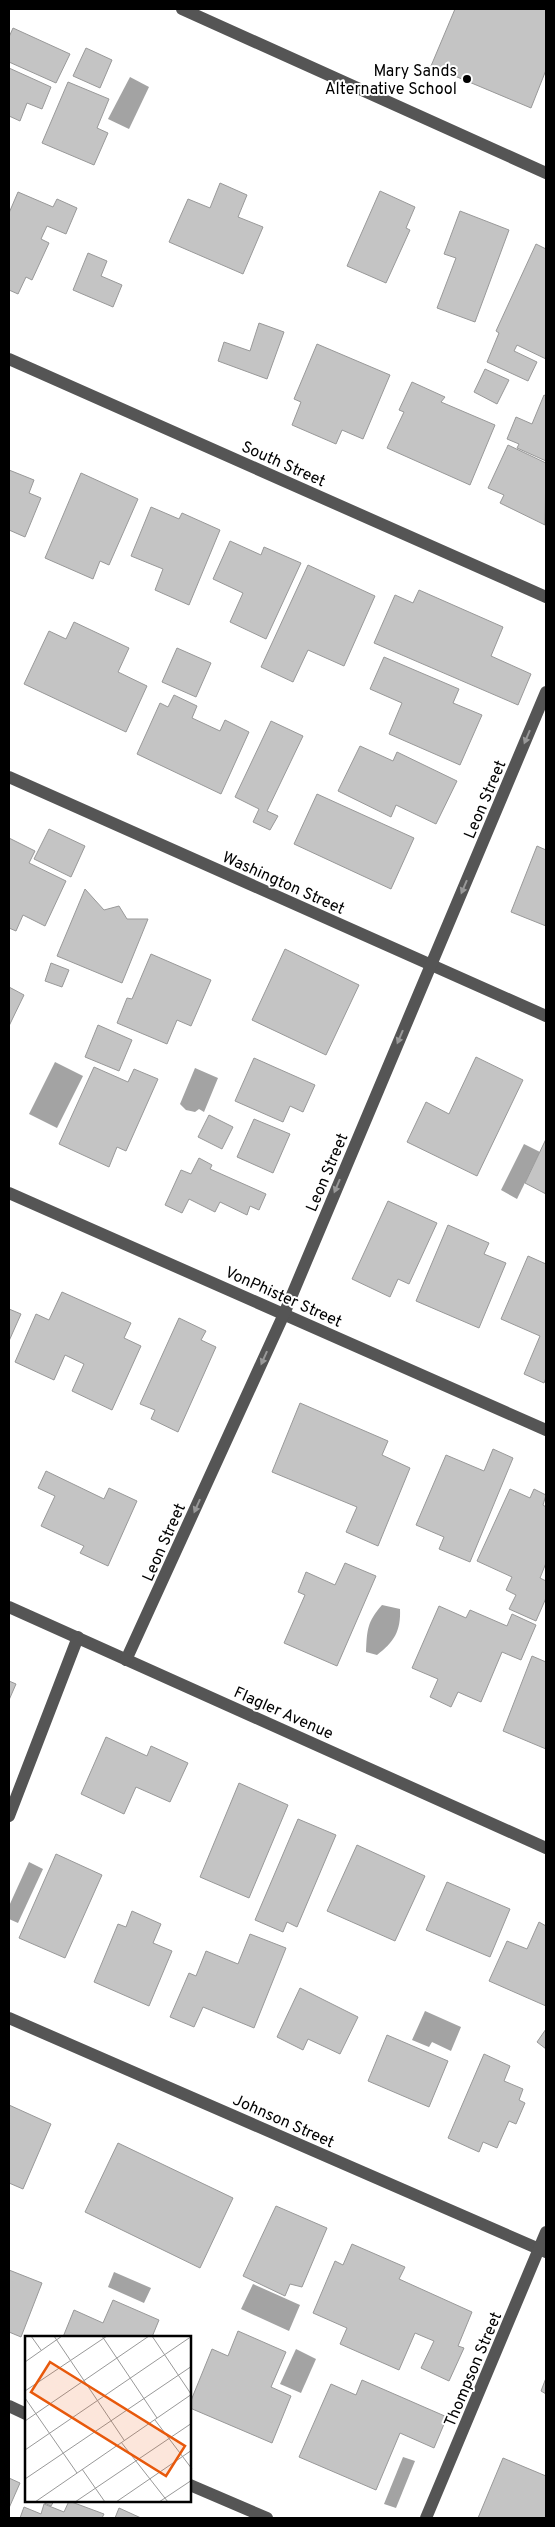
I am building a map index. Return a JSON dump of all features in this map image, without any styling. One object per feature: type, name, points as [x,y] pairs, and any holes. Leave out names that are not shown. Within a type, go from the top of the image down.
[{"type":"street","points":[[182,9],[546,173]]},
{"type":"street","name":"South Street","points":[[9,359],[546,597]]},
{"type":"street","name":"Leon Street","points":[[126,1660],[284,1314],[546,692]]},
{"type":"street","name":"Washington Street","points":[[9,776],[546,1016]]},
{"type":"street","name":"VonPhister Street","points":[[9,1193],[546,1430]]},
{"type":"street","name":"Flagler Avenue","points":[[9,1607],[546,1848]]},
{"type":"street","points":[[9,1816],[78,1637]]},
{"type":"street","name":"Johnson Street","points":[[9,2018],[543,2251]]},
{"type":"street","name":"Thompson Street","points":[[426,2518],[543,2251],[546,2232]]},
{"type":"street","points":[[9,2406],[25,2414]]},
{"type":"street","points":[[191,2485],[267,2518]]},
{"type":"shaded area","points":[[130,77],[149,87],[129,129],[108,119]]},
{"type":"shaded area","points":[[55,1062],[83,1076],[57,1128],[29,1114]]},
{"type":"shaded area","points":[[195,1068],[218,1078],[204,1112],[199,1109],[195,1112],[186,1110],[180,1104]]},
{"type":"shaded area","points":[[524,1144],[540,1152],[517,1199],[501,1190]]},
{"type":"shaded area","points":[[382,1605],[400,1609],[400,1617],[398,1630],[392,1641],[377,1655],[366,1652],[367,1638],[371,1622]]},
{"type":"shaded area","points":[[29,1862],[43,1869],[18,1923],[9,1919],[9,1906]]},
{"type":"shaded area","points":[[425,2011],[461,2027],[451,2051],[432,2042],[429,2047],[412,2040]]},
{"type":"shaded area","points":[[114,2272],[151,2288],[144,2303],[108,2287]]},
{"type":"shaded area","points":[[253,2284],[300,2305],[289,2331],[241,2309]]},
{"type":"shaded area","points":[[296,2349],[316,2359],[301,2393],[280,2384]]},
{"type":"shaded area","points":[[403,2457],[415,2461],[396,2508],[384,2504]]},
{"type":"building","points":[[455,9],[546,9],[546,70],[531,108],[431,66]]},
{"type":"building","points":[[13,28],[70,54],[56,83],[9,62],[9,37]]},
{"type":"building","points":[[86,48],[112,60],[100,88],[73,76]]},
{"type":"building","points":[[9,68],[51,87],[42,109],[27,103],[20,121],[9,116]]},
{"type":"building","points":[[68,82],[109,99],[97,128],[108,133],[94,165],[42,143]]},
{"type":"building","points":[[220,183],[247,195],[238,217],[263,227],[243,274],[169,242],[188,199],[210,208]]},
{"type":"building","points":[[380,191],[415,207],[406,228],[410,230],[386,283],[347,266]]},
{"type":"building","points":[[18,192],[53,207],[57,199],[77,208],[66,234],[47,226],[41,239],[49,243],[32,280],[26,277],[18,294],[9,290],[9,213]]},
{"type":"building","points":[[460,211],[509,230],[475,322],[437,308],[456,258],[444,254]]},
{"type":"building","points":[[536,244],[546,249],[546,359],[517,345],[514,351],[537,362],[528,381],[487,362],[499,333],[496,331]]},
{"type":"building","points":[[88,253],[107,261],[101,276],[122,285],[113,307],[73,290]]},
{"type":"building","points":[[259,323],[284,332],[267,379],[218,361],[224,342],[250,351]]},
{"type":"building","points":[[317,344],[390,375],[363,439],[342,430],[336,444],[292,425],[301,402],[294,399]]},
{"type":"building","points":[[485,369],[509,380],[497,404],[474,392]]},
{"type":"building","points":[[412,382],[445,397],[441,402],[495,425],[470,485],[387,448],[404,412],[399,410]]},
{"type":"building","points":[[544,395],[546,396],[546,461],[517,448],[519,444],[507,439],[516,417],[532,424]]},
{"type":"building","points":[[508,445],[546,463],[545,525],[500,503],[504,495],[488,488]]},
{"type":"building","points":[[9,470],[34,480],[29,493],[41,498],[25,537],[9,530]]},
{"type":"building","points":[[81,473],[138,499],[109,565],[100,561],[93,579],[45,558]]},
{"type":"building","points":[[151,507],[179,519],[182,513],[220,530],[189,605],[155,590],[163,569],[131,556]]},
{"type":"building","points":[[230,541],[261,555],[264,547],[301,563],[266,639],[230,622],[243,593],[213,579]]},
{"type":"building","points":[[308,565],[375,596],[344,666],[308,650],[293,682],[261,667]]},
{"type":"building","points":[[419,590],[503,627],[491,656],[531,674],[518,705],[374,643],[395,595],[413,603]]},
{"type":"building","points":[[74,622],[129,648],[118,672],[147,686],[126,732],[24,684],[49,631],[66,639]]},
{"type":"building","points":[[177,648],[211,663],[196,697],[162,682]]},
{"type":"building","points":[[384,657],[459,689],[453,703],[482,715],[460,765],[389,734],[402,703],[370,689]]},
{"type":"building","points":[[174,695],[197,706],[192,718],[220,731],[225,720],[249,732],[221,794],[137,754],[160,703],[168,707]]},
{"type":"building","points":[[271,721],[303,736],[267,811],[278,816],[270,830],[253,822],[259,809],[235,797]]},
{"type":"building","points":[[360,746],[393,761],[397,752],[457,781],[436,824],[396,805],[391,817],[338,791]]},
{"type":"building","points":[[317,794],[414,838],[391,889],[294,844]]},
{"type":"building","points":[[49,829],[85,846],[71,877],[34,859]]},
{"type":"building","points":[[9,838],[35,851],[29,863],[66,881],[45,926],[23,915],[16,931],[9,928]]},
{"type":"building","points":[[537,846],[546,850],[546,926],[511,912]]},
{"type":"building","points":[[85,889],[104,910],[119,906],[127,919],[148,919],[122,983],[57,956]]},
{"type":"building","points":[[285,949],[359,985],[326,1055],[252,1020]]},
{"type":"building","points":[[151,954],[211,980],[191,1026],[177,1020],[167,1044],[117,1023],[127,998],[132,999]]},
{"type":"building","points":[[51,963],[69,970],[62,987],[45,981]]},
{"type":"building","points":[[9,987],[24,995],[9,1026]]},
{"type":"building","points":[[98,1025],[132,1040],[119,1071],[85,1057]]},
{"type":"building","points":[[476,1057],[523,1080],[477,1176],[407,1142],[426,1102],[449,1114]]},
{"type":"building","points":[[254,1058],[315,1085],[303,1112],[290,1106],[283,1122],[235,1101]]},
{"type":"building","points":[[94,1067],[128,1082],[134,1069],[158,1079],[126,1151],[117,1147],[109,1167],[59,1144]]},
{"type":"building","points":[[209,1115],[233,1127],[222,1149],[198,1137]]},
{"type":"building","points":[[254,1119],[290,1134],[273,1173],[237,1157]]},
{"type":"building","points":[[546,1139],[546,1194],[525,1183]]},
{"type":"building","points":[[199,1158],[212,1165],[210,1169],[266,1194],[259,1210],[250,1206],[247,1215],[220,1202],[215,1212],[189,1199],[182,1213],[165,1205],[181,1170],[191,1174]]},
{"type":"building","points":[[388,1201],[437,1223],[409,1284],[398,1279],[390,1297],[352,1279]]},
{"type":"building","points":[[448,1225],[489,1243],[484,1254],[506,1263],[479,1328],[416,1301]]},
{"type":"building","points":[[528,1256],[546,1264],[546,1378],[544,1383],[524,1374],[540,1336],[501,1319]]},
{"type":"building","points":[[62,1292],[131,1323],[124,1338],[141,1346],[112,1410],[72,1391],[84,1364],[65,1355],[54,1380],[15,1362],[36,1314],[49,1320]]},
{"type":"building","points":[[9,1309],[21,1314],[9,1341]]},
{"type":"building","points":[[179,1318],[206,1331],[201,1340],[216,1347],[178,1432],[151,1419],[155,1410],[140,1404]]},
{"type":"building","points":[[300,1403],[388,1441],[382,1455],[410,1468],[378,1546],[346,1532],[357,1507],[272,1472]]},
{"type":"building","points":[[493,1449],[513,1458],[470,1562],[439,1549],[444,1537],[416,1525],[446,1455],[484,1471]]},
{"type":"building","points":[[46,1471],[104,1499],[109,1488],[137,1501],[108,1566],[80,1553],[84,1546],[41,1526],[55,1496],[38,1488]]},
{"type":"building","points":[[510,1489],[530,1498],[534,1489],[546,1495],[543,1505],[546,1507],[546,1563],[540,1578],[546,1581],[546,1598],[536,1621],[509,1609],[516,1595],[506,1590],[512,1577],[477,1561]]},
{"type":"building","points":[[345,1563],[376,1576],[337,1666],[284,1643],[305,1595],[298,1592],[306,1572],[335,1585]]},
{"type":"building","points":[[439,1606],[466,1618],[470,1610],[507,1626],[512,1614],[536,1625],[521,1660],[502,1652],[481,1702],[458,1692],[451,1707],[430,1697],[438,1679],[412,1668]]},
{"type":"building","points":[[532,1656],[546,1662],[546,1749],[503,1731]]},
{"type":"building","points":[[9,1681],[16,1684],[9,1700]]},
{"type":"building","points":[[106,1737],[147,1756],[151,1746],[188,1763],[170,1802],[136,1787],[124,1814],[81,1794]]},
{"type":"building","points":[[239,1783],[288,1805],[249,1898],[200,1877]]},
{"type":"building","points":[[298,1819],[336,1835],[297,1927],[287,1922],[283,1932],[255,1920]]},
{"type":"building","points":[[357,1845],[425,1876],[395,1941],[327,1911]]},
{"type":"building","points":[[56,1854],[102,1875],[65,1958],[19,1938]]},
{"type":"building","points":[[447,1882],[510,1909],[490,1957],[426,1930]]},
{"type":"building","points":[[132,1911],[161,1924],[153,1943],[172,1951],[149,2006],[94,1982],[118,1924],[126,1927]]},
{"type":"building","points":[[539,1922],[546,1926],[546,2006],[489,1981],[507,1941],[527,1949]]},
{"type":"building","points":[[250,1934],[286,1948],[254,2028],[203,2007],[194,2027],[170,2017],[189,1973],[196,1976],[206,1951],[238,1964]]},
{"type":"building","points":[[300,1988],[358,2017],[340,2054],[308,2039],[303,2050],[277,2037]]},
{"type":"building","points":[[546,2029],[546,2049],[537,2042]]},
{"type":"building","points":[[387,2035],[448,2061],[429,2107],[368,2081]]},
{"type":"building","points":[[484,2054],[510,2066],[504,2081],[523,2089],[519,2100],[525,2103],[516,2124],[509,2121],[497,2148],[483,2142],[479,2152],[448,2138]]},
{"type":"building","points":[[9,2105],[51,2124],[23,2189],[9,2183]]},
{"type":"building","points":[[118,2143],[233,2198],[200,2268],[85,2212]]},
{"type":"building","points":[[276,2206],[327,2228],[302,2287],[290,2284],[285,2296],[243,2276]]},
{"type":"building","points":[[352,2244],[405,2267],[399,2279],[472,2312],[458,2346],[464,2348],[449,2381],[421,2368],[434,2341],[415,2333],[399,2370],[340,2344],[347,2328],[313,2313],[335,2261],[343,2265]]},
{"type":"building","points":[[9,2270],[42,2283],[21,2337],[9,2332]]},
{"type":"building","points":[[113,2300],[159,2320],[152,2336],[63,2336],[74,2310],[103,2323]]},
{"type":"building","points":[[238,2331],[286,2352],[271,2387],[291,2396],[272,2443],[191,2408],[191,2401],[212,2349],[228,2356]]},
{"type":"building","points":[[546,2378],[546,2394],[541,2391]]},
{"type":"building","points":[[362,2380],[447,2417],[434,2448],[400,2433],[376,2490],[299,2457],[331,2384],[356,2395]]},
{"type":"building","points":[[503,2458],[546,2476],[546,2518],[478,2518]]},
{"type":"building","points":[[9,2478],[20,2483],[9,2508]]},
{"type":"building","points":[[42,2502],[53,2502],[51,2506]]},
{"type":"building","points":[[69,2502],[72,2502],[104,2514],[102,2518],[20,2518],[24,2507],[41,2514],[44,2504],[64,2512]]},
{"type":"building","points":[[119,2508],[141,2518],[115,2518]]},
{"type":"place","name":"Mary Sands Alternative School","points":[[467,79]]}]
